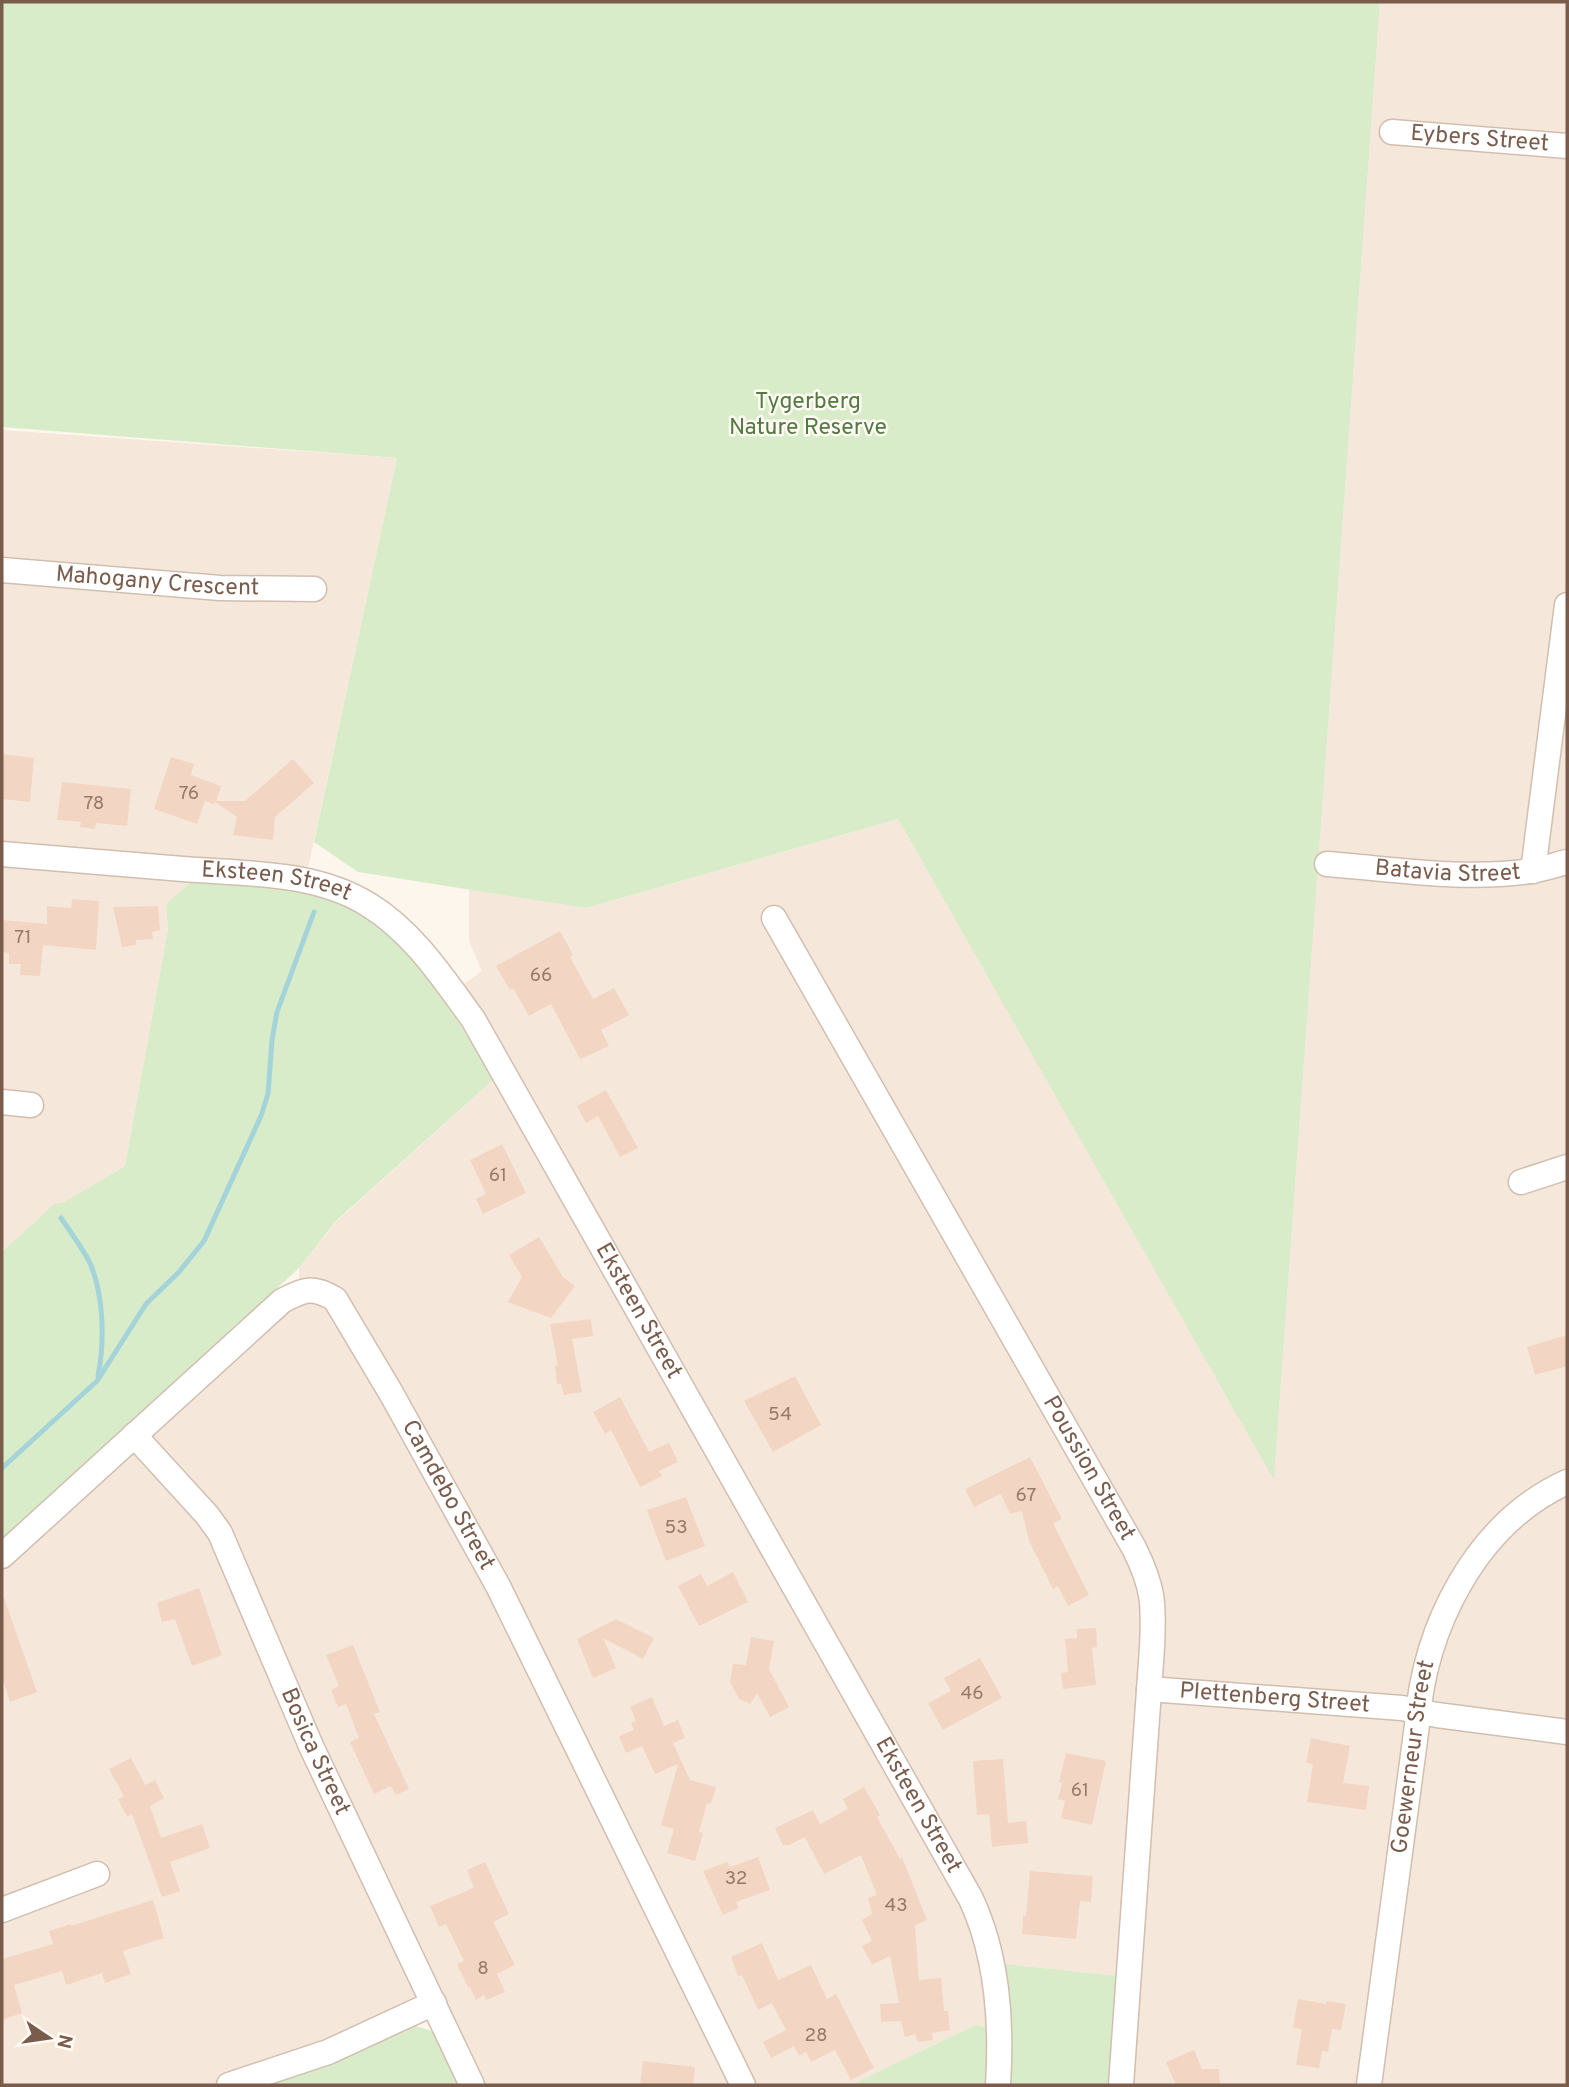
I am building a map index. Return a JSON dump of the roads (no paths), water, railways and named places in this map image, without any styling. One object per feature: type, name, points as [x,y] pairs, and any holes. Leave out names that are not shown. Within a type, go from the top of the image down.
[{"type":"street","name":"Eybers Street","points":[[1391,132],[1567,146]]},
{"type":"street","name":"Mahogany Crescent","points":[[2,570],[220,588],[314,589]]},
{"type":"street","points":[[1533,871],[1567,605]]},
{"type":"street","name":"Eksteen Street","points":[[2,854],[290,877],[341,889],[371,906],[400,929],[440,973],[473,1019],[971,1899],[985,1931],[994,1976],[1000,2029],[999,2085]]},
{"type":"street","name":"Batavia Street","points":[[1327,864],[1457,874],[1496,874],[1533,871],[1567,862]]},
{"type":"street","name":"Poussion Street","points":[[774,918],[1134,1548],[1152,1591],[1154,1610],[1121,2085]]},
{"type":"street","points":[[2,1102],[31,1105]]},
{"type":"street","points":[[1521,1182],[1567,1167]]},
{"type":"street","name":"Camdebo Street","points":[[2,1556],[282,1301],[300,1291],[310,1290],[335,1299],[391,1393],[498,1586],[743,2085]]},
{"type":"street","name":"Bosica Street","points":[[134,1435],[207,1515],[220,1533],[311,1746],[472,2085]]},
{"type":"street","name":"Goewerneur Street","points":[[1369,2085],[1419,1695],[1445,1612],[1474,1561],[1495,1534],[1531,1504],[1567,1482]]},
{"type":"street","name":"Plettenberg Street","points":[[1149,1689],[1402,1708],[1567,1731]]},
{"type":"street","points":[[2,1910],[97,1874]]},
{"type":"street","points":[[229,2085],[328,2052],[434,2003]]},
{"type":"waterway","points":[[2,1468],[97,1381],[146,1304],[179,1272],[204,1241],[261,1116],[268,1094],[277,1012],[314,912]]},
{"type":"waterway","points":[[61,1218],[88,1259],[97,1286],[102,1316],[98,1376]]},
{"type":"park label","name":"Tygerberg Nature Reserve","points":[[808,415]]}]
